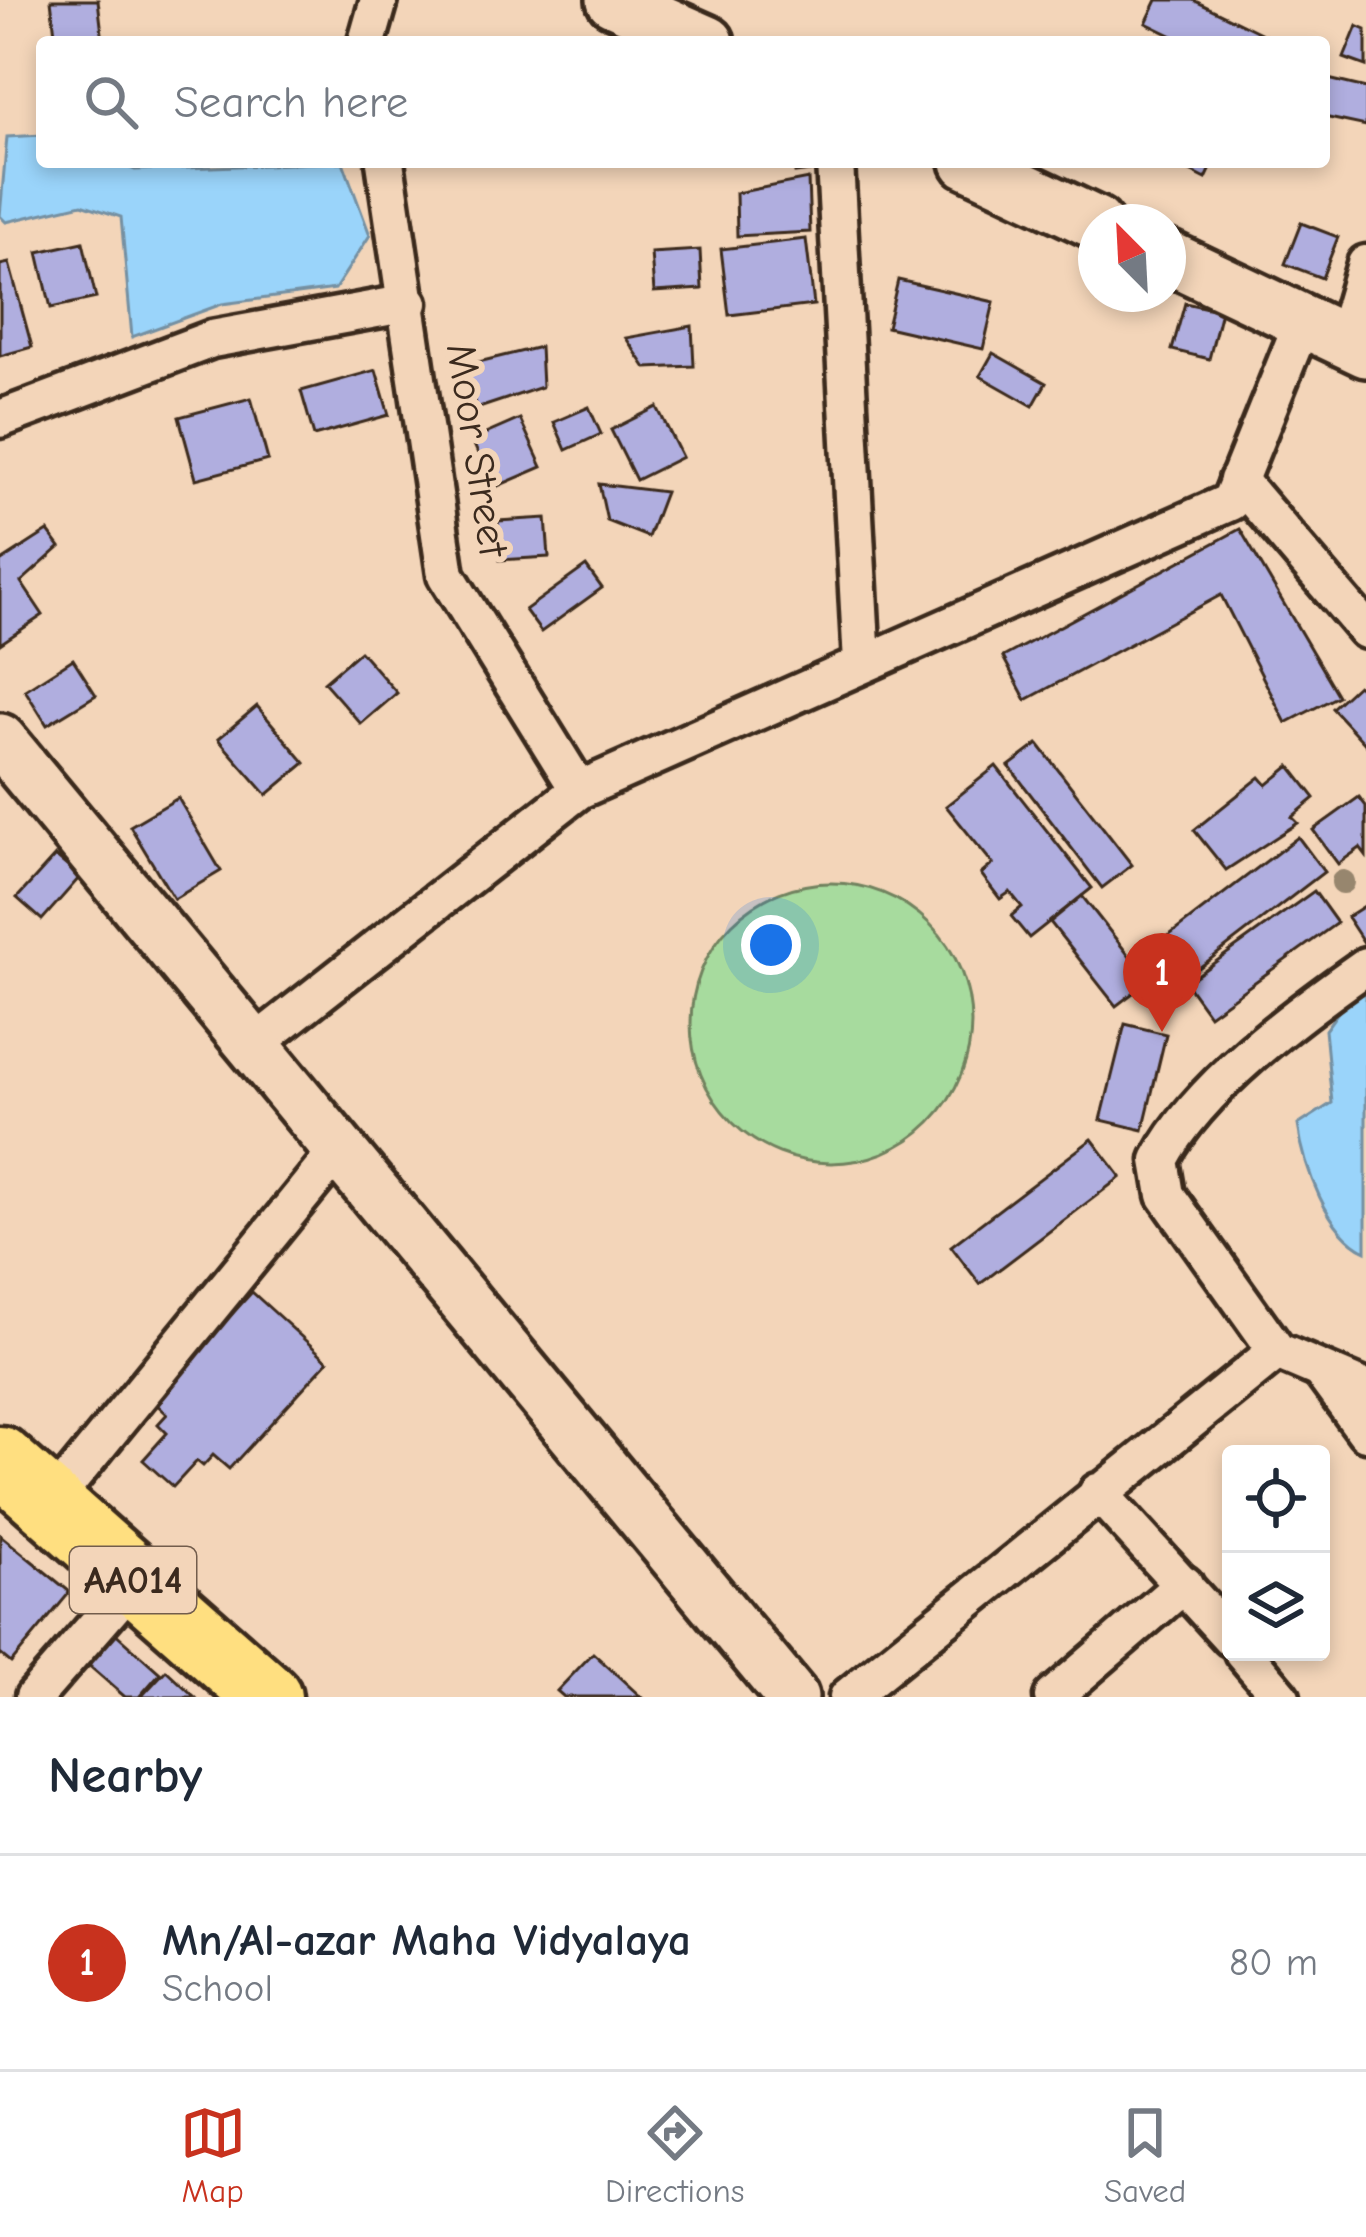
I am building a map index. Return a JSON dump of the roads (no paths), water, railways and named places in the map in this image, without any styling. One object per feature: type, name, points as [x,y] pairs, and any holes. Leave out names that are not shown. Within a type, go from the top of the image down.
[{"type":"highway","name":"AA014","points":[[0,1460],[268,1697]]},
{"type":"street","points":[[370,36],[379,0]]},
{"type":"street","points":[[625,2],[695,36]]},
{"type":"street","name":"Moor Street","points":[[386,168],[446,575],[579,790]]},
{"type":"street","points":[[835,168],[862,664]]},
{"type":"street","points":[[980,168],[1078,214]]},
{"type":"street","points":[[256,1043],[579,790],[1230,502],[1238,480],[1338,337],[1366,264]]},
{"type":"street","points":[[1186,265],[1338,337]]},
{"type":"street","points":[[0,419],[212,339],[409,302]]},
{"type":"street","points":[[1238,480],[1366,630]]},
{"type":"street","points":[[0,740],[256,1043],[338,1151],[792,1697]]},
{"type":"street","points":[[1366,966],[1235,1074],[1168,1143],[1160,1160],[1166,1195],[1276,1351],[1366,1389]]},
{"type":"street","points":[[50,1504],[338,1151]]},
{"type":"street","points":[[848,1697],[1276,1351]]},
{"type":"street","points":[[1320,1370],[1366,1432]]},
{"type":"street","points":[[1098,1492],[1222,1628]]},
{"type":"street","points":[[34,1697],[134,1581]]},
{"type":"street","points":[[1053,1697],[1184,1584]]},
{"type":"street","points":[[1251,1661],[1281,1697]]},
{"type":"water","points":[[36,135],[36,168],[345,168],[370,235],[335,289],[222,304],[132,337],[121,217],[82,204],[6,222],[0,216],[7,137]]},
{"type":"water","points":[[1366,990],[1366,1251],[1329,1214],[1312,1179],[1298,1125],[1332,1103],[1325,1030],[1346,1001]]},
{"type":"place","name":"Mn/Al-azar Maha Vidyalaya","points":[[1162,1032]]}]
